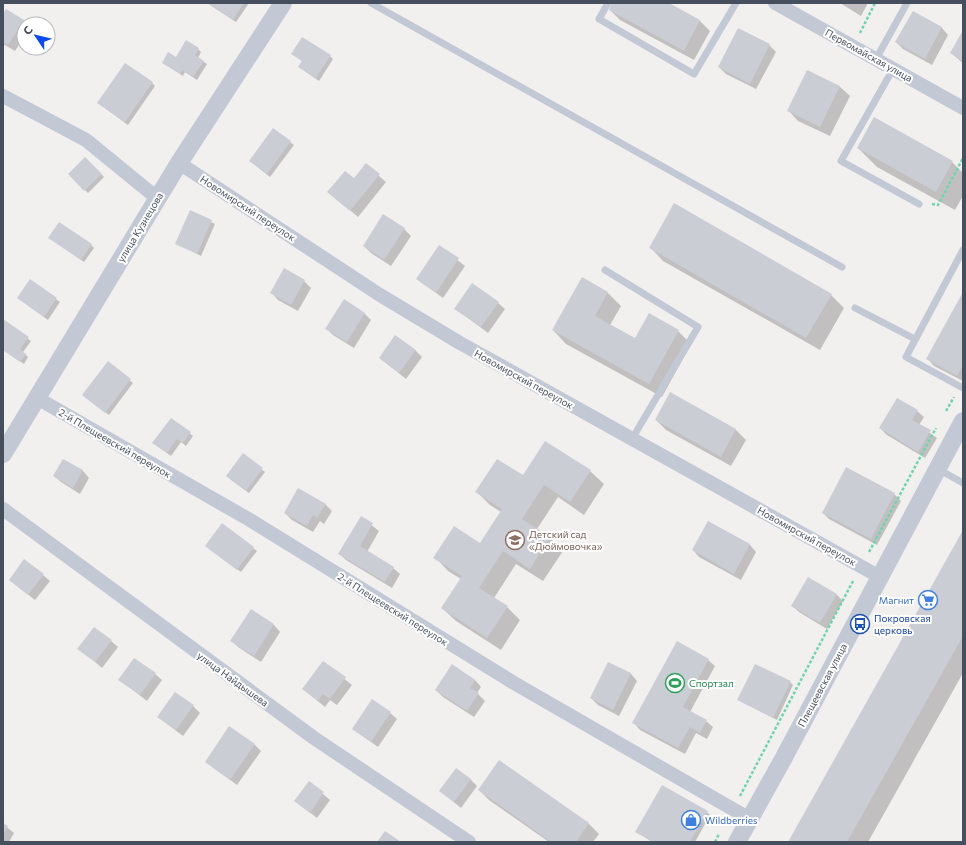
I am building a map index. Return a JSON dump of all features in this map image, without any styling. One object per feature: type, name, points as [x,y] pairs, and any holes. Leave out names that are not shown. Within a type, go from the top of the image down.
[{"type":"street","name":"улица Кузнецова","points":[[3,454],[179,162],[283,3]]},
{"type":"street","name":"Первомайская улица","points":[[775,3],[876,58],[963,108]]},
{"type":"street","points":[[3,96],[86,140],[157,198]]},
{"type":"street","name":"Новомирский переулок","points":[[179,162],[380,295],[460,343],[880,576]]},
{"type":"street","name":"2-й Плещеевский переулок","points":[[37,398],[250,520],[514,683],[750,819]]},
{"type":"street","name":"Плещеевская улица","points":[[737,842],[963,421]]},
{"type":"street","name":"улица Найдышева","points":[[3,509],[314,738],[468,842]]},
{"type":"lane","points":[[371,3],[842,267]]},
{"type":"lane","points":[[608,3],[600,19],[694,74],[736,3]]},
{"type":"lane","points":[[876,58],[907,3]]},
{"type":"lane","points":[[893,69],[841,161],[919,204]]},
{"type":"lane","points":[[961,387],[906,357],[963,250]]},
{"type":"lane","points":[[605,270],[698,327],[632,439]]},
{"type":"lane","points":[[855,308],[915,339]]},
{"type":"lane","points":[[938,469],[963,483]]},
{"type":"path","points":[[854,46],[875,3]]},
{"type":"path","points":[[919,204],[938,205],[963,158]]},
{"type":"path","points":[[944,413],[961,387]]},
{"type":"path","points":[[715,842],[861,566],[937,427]]},
{"type":"building","points":[[207,3],[244,3],[233,20]]},
{"type":"building","points":[[612,3],[669,3],[700,20],[684,51],[609,10]]},
{"type":"building","points":[[6,9],[17,16],[16,16],[16,32],[8,45],[3,42],[3,14]]},
{"type":"building","points":[[913,11],[942,27],[925,59],[895,42]]},
{"type":"building","points":[[738,28],[770,44],[750,84],[718,67]]},
{"type":"building","points":[[963,30],[963,61],[950,53]]},
{"type":"building","points":[[302,37],[331,55],[316,78],[298,67],[302,61],[291,54]]},
{"type":"building","points":[[186,40],[199,48],[195,55],[204,61],[193,77],[182,70],[180,74],[162,63],[168,52],[176,57]]},
{"type":"building","points":[[125,63],[153,82],[125,122],[97,103]]},
{"type":"building","points":[[807,70],[840,86],[820,127],[787,111]]},
{"type":"building","points":[[874,117],[953,161],[936,192],[857,148]]},
{"type":"building","points":[[273,128],[291,141],[267,174],[249,161]]},
{"type":"building","points":[[85,157],[102,174],[84,191],[68,174]]},
{"type":"building","points":[[366,163],[380,174],[350,211],[327,192],[345,171],[354,178]]},
{"type":"building","points":[[674,203],[832,294],[806,338],[649,248]]},
{"type":"building","points":[[190,210],[212,220],[197,254],[175,244]]},
{"type":"building","points":[[383,214],[405,228],[384,260],[363,246]]},
{"type":"building","points":[[59,222],[92,244],[81,260],[48,238]]},
{"type":"building","points":[[439,245],[459,258],[436,293],[416,279]]},
{"type":"building","points":[[284,268],[305,280],[291,305],[270,293]]},
{"type":"building","points":[[582,277],[608,292],[595,316],[635,338],[649,313],[679,330],[649,384],[552,330]]},
{"type":"building","points":[[30,279],[57,298],[44,317],[17,298]]},
{"type":"building","points":[[472,283],[499,302],[481,327],[454,309]]},
{"type":"building","points":[[963,292],[963,365],[957,376],[926,359]]},
{"type":"building","points":[[344,299],[365,313],[347,342],[325,329]]},
{"type":"building","points":[[3,319],[29,337],[20,349],[26,354],[20,362],[3,350]]},
{"type":"building","points":[[395,335],[416,350],[399,373],[379,358]]},
{"type":"building","points":[[108,361],[131,379],[105,413],[82,395]]},
{"type":"building","points":[[670,392],[736,429],[721,457],[655,420]]},
{"type":"building","points":[[897,398],[918,410],[912,420],[931,430],[918,452],[879,428]]},
{"type":"building","points":[[171,418],[191,432],[183,443],[177,439],[167,453],[152,443]]},
{"type":"building","name":"Детский сад «Дюймовочка»","points":[[545,441],[591,470],[570,502],[544,485],[522,519],[550,537],[530,569],[503,551],[479,588],[508,606],[487,638],[441,608],[462,576],[433,558],[454,526],[480,543],[502,509],[475,492],[497,459],[523,475]]},
{"type":"building","points":[[243,453],[263,468],[246,491],[226,476]]},
{"type":"building","points":[[63,459],[83,470],[73,488],[53,476]]},
{"type":"building","points":[[846,467],[895,493],[871,539],[822,513]]},
{"type":"building","points":[[298,488],[326,504],[317,518],[313,515],[307,526],[284,513]]},
{"type":"building","points":[[361,516],[373,523],[360,546],[394,567],[385,582],[338,554]]},
{"type":"building","points":[[708,521],[750,544],[734,574],[692,550]]},
{"type":"building","points":[[222,523],[254,547],[237,570],[205,546]]},
{"type":"building","points":[[963,530],[963,636],[847,842],[788,842]]},
{"type":"building","points":[[24,559],[44,574],[28,595],[9,580]]},
{"type":"building","points":[[808,577],[837,594],[820,623],[791,606]]},
{"type":"building","points":[[251,609],[274,624],[254,656],[230,641]]},
{"type":"building","points":[[94,627],[112,640],[95,662],[77,649]]},
{"type":"building","name":"Спортзал","points":[[677,641],[709,659],[683,707],[707,720],[700,733],[690,727],[678,748],[632,723]]},
{"type":"building","points":[[134,658],[156,673],[140,695],[118,680]]},
{"type":"building","points":[[323,661],[346,677],[330,699],[323,694],[318,701],[302,689]]},
{"type":"building","points":[[608,662],[631,673],[613,710],[590,698]]},
{"type":"building","points":[[452,664],[475,680],[470,688],[479,693],[467,711],[435,690]]},
{"type":"building","points":[[755,664],[791,681],[773,718],[737,700]]},
{"type":"building","points":[[175,692],[194,705],[176,730],[157,717]]},
{"type":"building","points":[[372,699],[391,712],[371,742],[352,729]]},
{"type":"building","points":[[229,726],[255,744],[230,780],[205,762]]},
{"type":"building","points":[[499,760],[589,823],[576,842],[551,842],[478,790]]},
{"type":"building","points":[[456,768],[471,779],[454,802],[439,791]]},
{"type":"building","points":[[309,781],[324,792],[310,813],[294,801]]},
{"type":"building","points":[[662,785],[708,811],[690,842],[653,842],[635,832]]},
{"type":"building","points":[[3,823],[8,826],[3,834]]},
{"type":"building","points":[[385,831],[401,842],[377,842]]},
{"type":"place","name":"Детский сад «Дюймовочка»","points":[[515,540]]},
{"type":"place","name":"Магнит","points":[[928,600]]},
{"type":"place","name":"Покровская церковь","points":[[860,624]]},
{"type":"place","name":"Спортзал","points":[[675,683]]},
{"type":"place","name":"Wildberries","points":[[691,820]]}]
